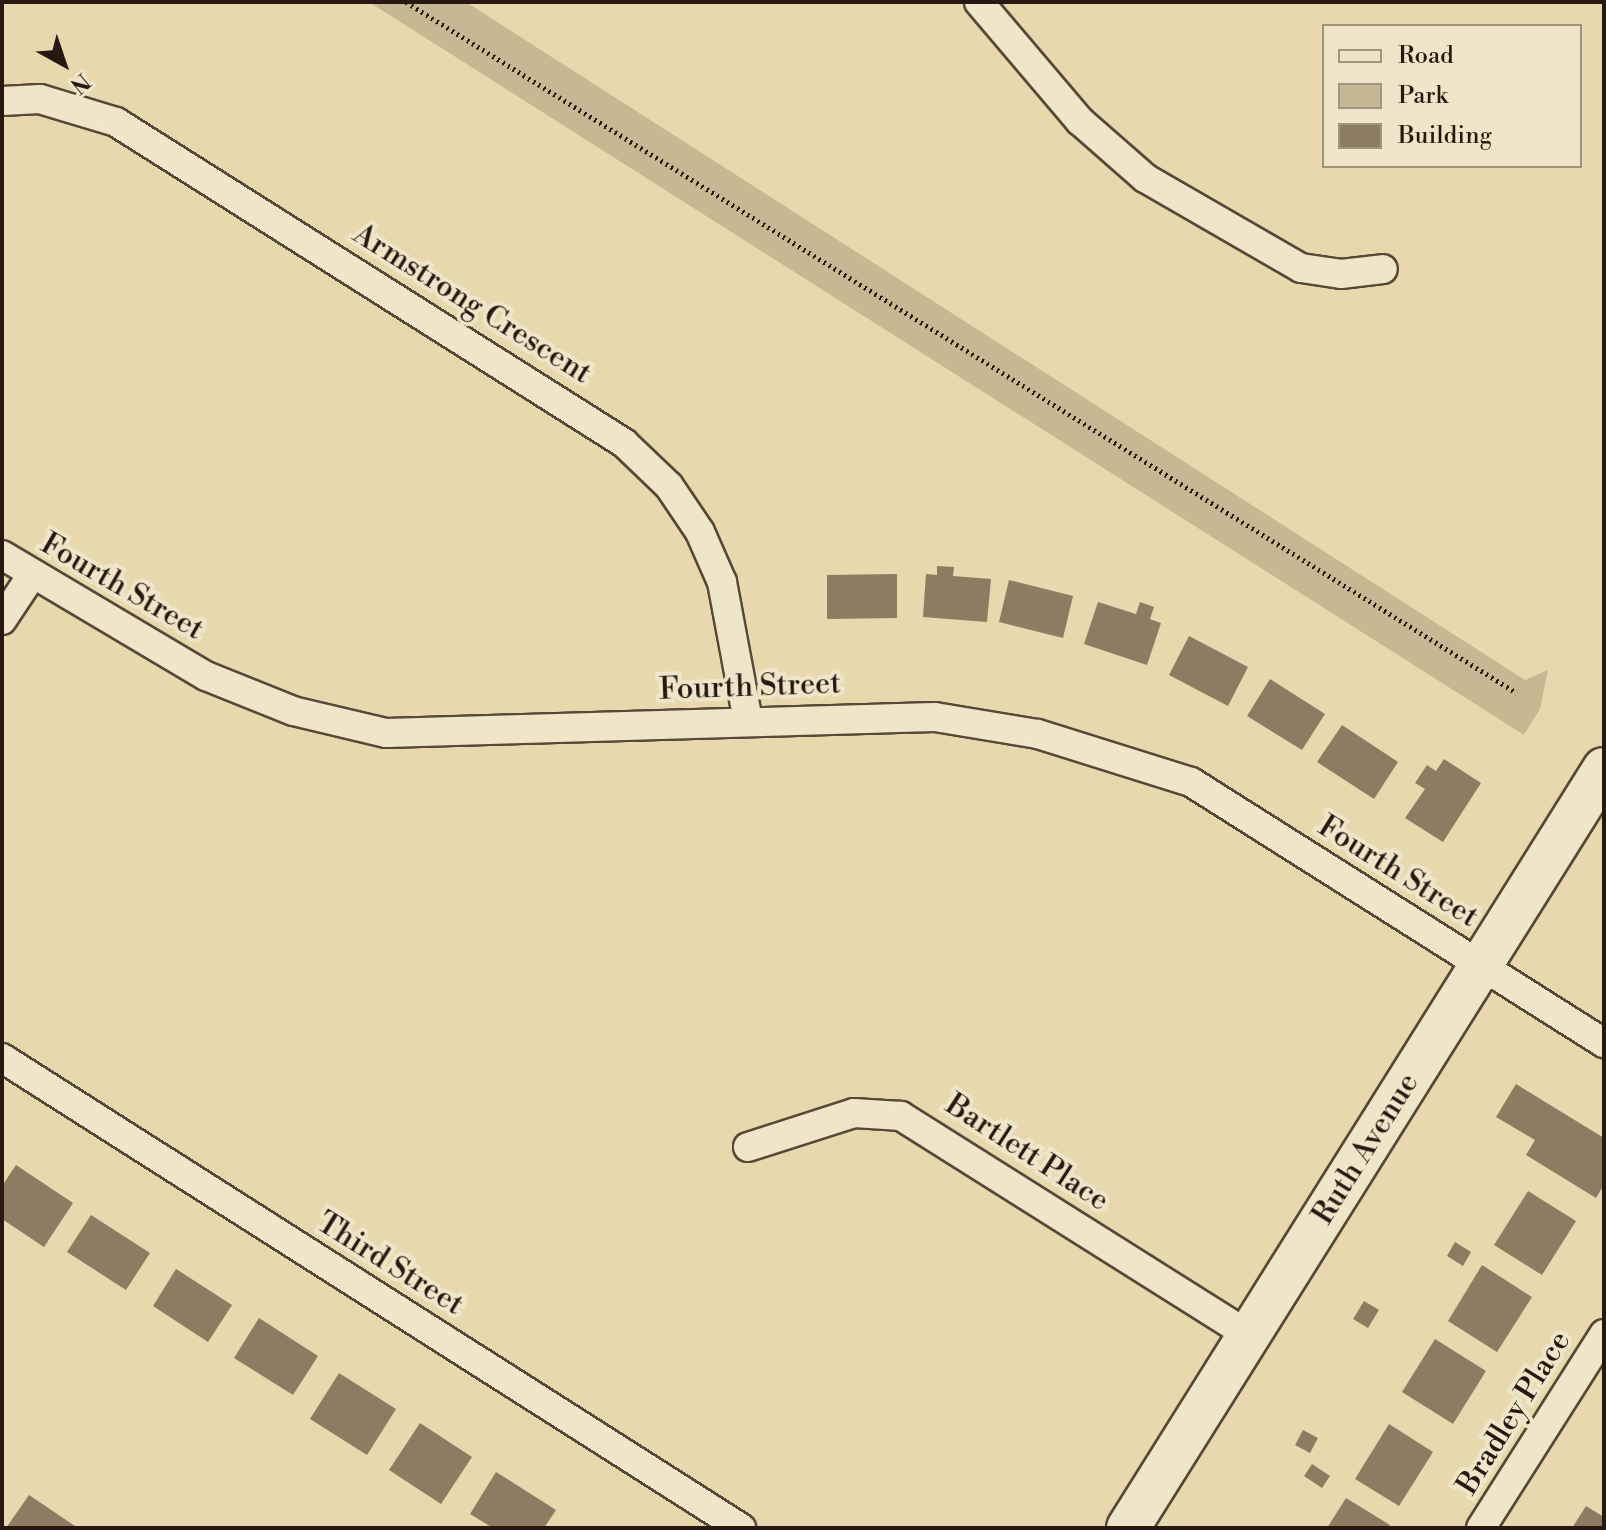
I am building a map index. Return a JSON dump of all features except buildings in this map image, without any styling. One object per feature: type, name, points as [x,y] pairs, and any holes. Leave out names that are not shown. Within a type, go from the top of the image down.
[{"type":"main road","name":"Ruth Avenue","points":[[1128,1528],[1604,769]]},
{"type":"street","points":[[979,2],[1080,121],[1145,178],[1301,268],[1341,274],[1383,269]]},
{"type":"street","name":"Armstrong Crescent","points":[[2,101],[40,99],[116,122],[624,443],[669,486],[700,532],[722,582],[748,721]]},
{"type":"street","name":"Fourth Street","points":[[2,555],[206,676],[293,711],[386,733],[935,717],[1038,734],[1191,782],[1604,1043]]},
{"type":"street","points":[[2,620],[32,575]]},
{"type":"street","name":"Third Street","points":[[2,1058],[741,1528]]},
{"type":"street","name":"Bartlett Place","points":[[748,1147],[854,1113],[901,1116],[1250,1336]]},
{"type":"street","name":"Bradley Place","points":[[1481,1528],[1604,1334]]},
{"type":"path","points":[[406,2],[1517,693]]},
{"type":"green space","points":[[369,2],[466,2],[1525,680],[1548,670],[1540,709],[1524,735]]}]
